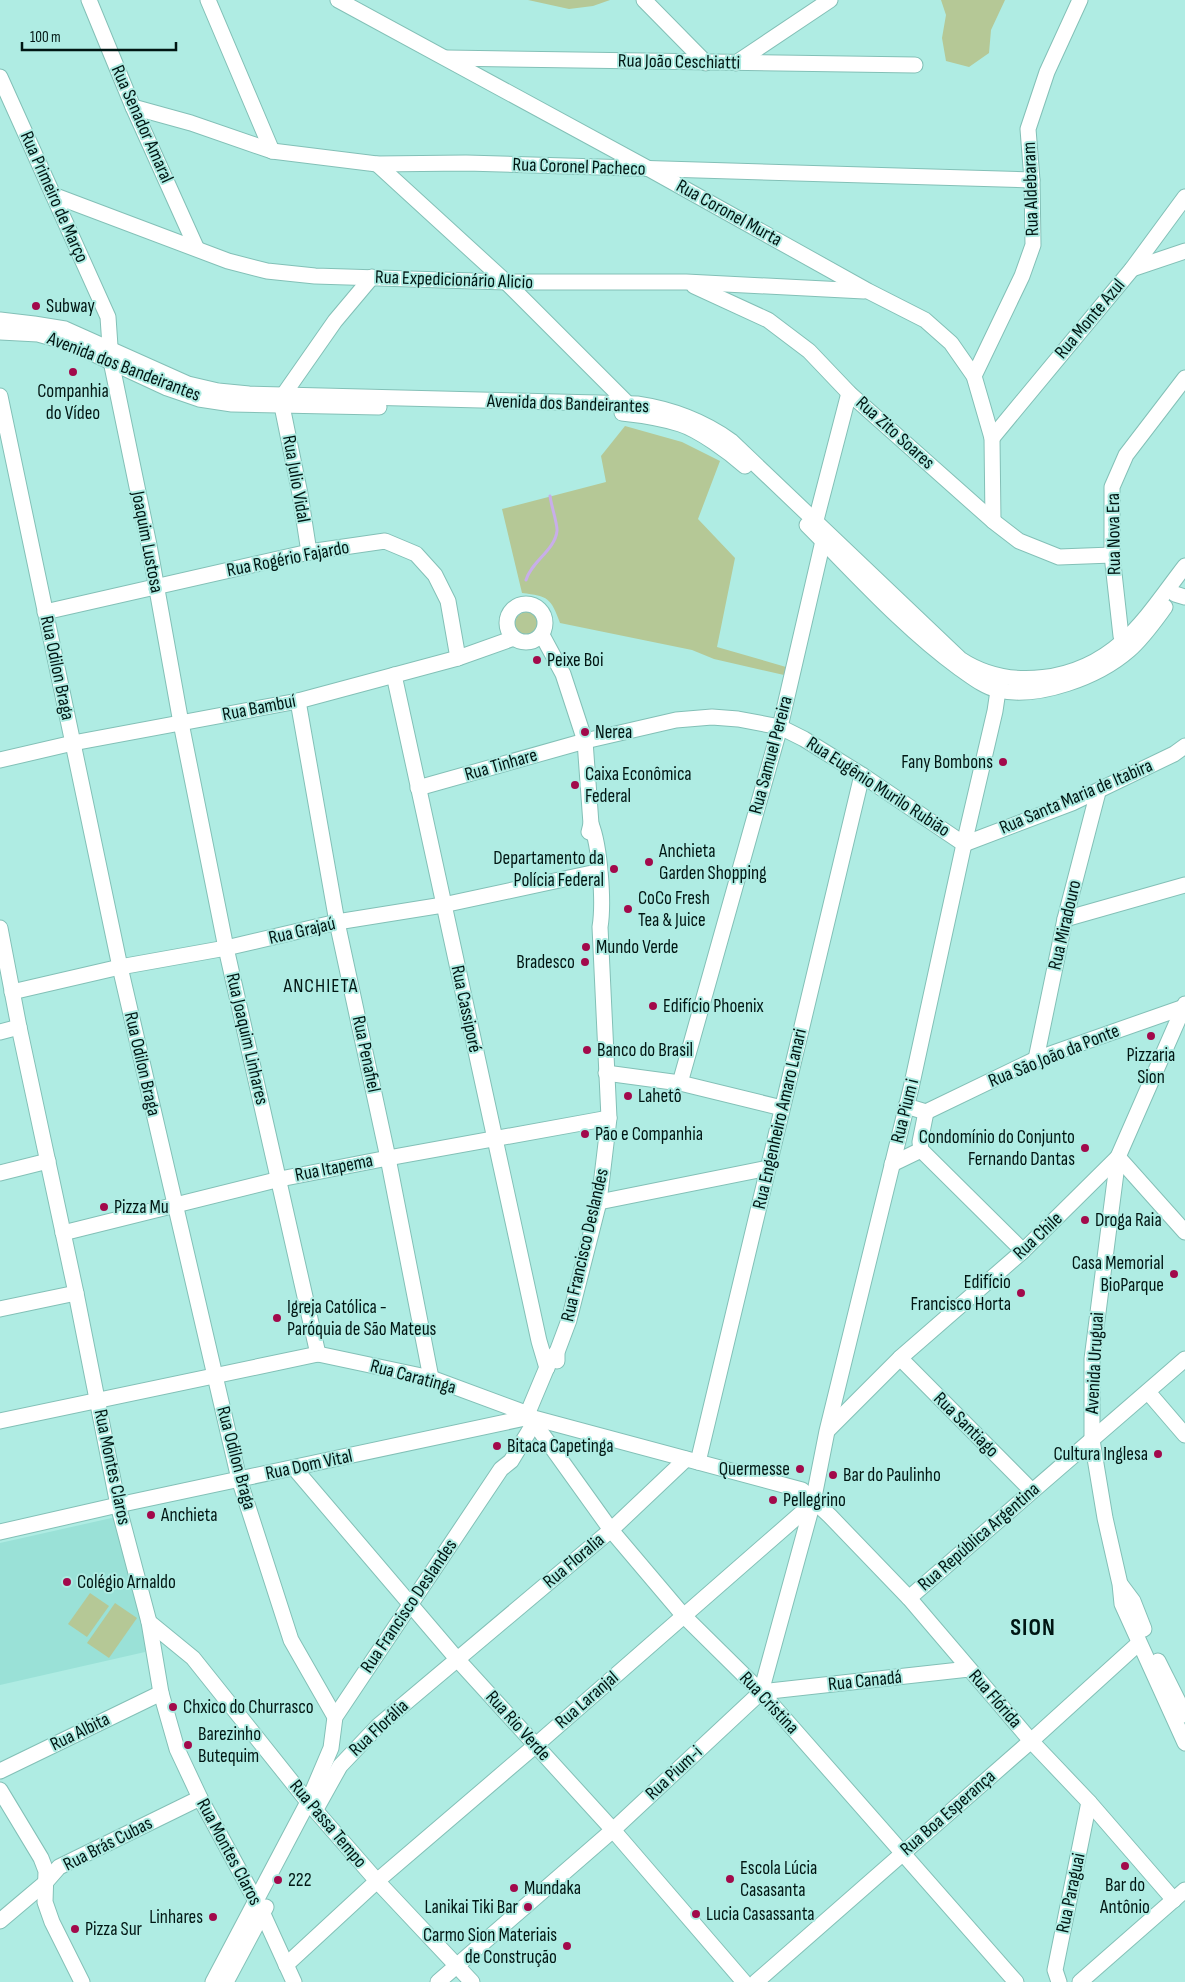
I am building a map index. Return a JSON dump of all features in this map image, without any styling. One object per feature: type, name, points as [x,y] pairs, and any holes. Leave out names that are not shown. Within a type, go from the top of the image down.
[{"type":"street","name":"Rua Senador Amaral","points":[[89,0],[133,107],[196,248]]},
{"type":"street","points":[[208,0],[272,151]]},
{"type":"street","name":"Rua Coronel Murta","points":[[338,0],[651,170],[868,291],[925,320],[951,343],[974,376],[992,438],[993,521]]},
{"type":"street","points":[[644,0],[706,63]]},
{"type":"street","points":[[736,63],[830,0]]},
{"type":"street","name":"Rua Aldebaram","points":[[974,376],[1022,276],[1033,245],[1032,180],[1028,129],[1047,72],[1080,0]]},
{"type":"street","name":"Rua João Ceschiatti","points":[[442,58],[915,65]]},
{"type":"street","name":"Rua Primeiro de Março","points":[[0,77],[108,317],[120,338],[138,361]]},
{"type":"street","name":"Rua Coronel Pacheco","points":[[133,107],[191,123],[272,151],[378,164],[466,163],[1032,180]]},
{"type":"street","points":[[378,164],[506,282],[633,409]]},
{"type":"street","name":"Rua Expedicionário Alicio","points":[[53,195],[228,261],[266,272],[315,276],[506,282],[686,282],[868,291]]},
{"type":"street","name":"Rua Monte Azul","points":[[992,438],[1132,269],[1185,197]]},
{"type":"street","points":[[1132,269],[1185,251]]},
{"type":"street","points":[[283,400],[336,321],[372,277]]},
{"type":"street","name":"Rua Zito Soares","points":[[686,282],[768,320],[809,351],[849,393],[1018,541],[1059,556],[1112,555]]},
{"type":"street","name":"Rua Primeiro de Março","points":[[108,317],[111,355]]},
{"type":"street","name":"Avenida dos Bandeirantes","points":[[0,320],[65,330],[168,388],[199,399],[232,404],[283,400],[665,409],[697,421],[719,433],[741,449],[960,659],[980,670],[999,684],[1021,692],[1056,688],[1088,676],[1115,661],[1184,573]]},
{"type":"street","name":"Avenida dos Bandeirantes","points":[[0,332],[38,334],[138,361],[188,384],[283,400]]},
{"type":"street","name":"Joaquim Lustosa","points":[[111,355],[181,723]]},
{"type":"street","name":"Rua Nova Era","points":[[1126,646],[1121,636],[1112,555],[1112,487],[1126,455],[1185,378]]},
{"type":"street","points":[[816,520],[849,393]]},
{"type":"street","name":"Rua Odilon Braga","points":[[0,396],[7,455],[45,612],[120,967],[238,1479],[291,1640],[335,1716]]},
{"type":"street","name":"Rua Julio Vidal","points":[[283,400],[300,494],[308,552]]},
{"type":"street","name":"Avenida dos Bandeirantes","points":[[633,409],[681,424],[731,454],[760,478],[888,608],[934,650],[983,684],[999,684]]},
{"type":"street","name":"Rua Rogério Fajardo","points":[[45,612],[308,552],[385,541],[416,554],[435,575],[448,602],[458,658]]},
{"type":"street","name":"Rua Samuel Pereira","points":[[680,1082],[780,727],[823,542]]},
{"type":"street","points":[[1180,596],[1174,588],[1184,573]]},
{"type":"street","name":"Avenida dos Bandeirantes","points":[[1126,646],[1141,639],[1180,596]]},
{"type":"street","points":[[521,604],[533,605],[542,612],[546,624],[536,639],[519,641],[514,638],[508,628],[507,622],[511,611],[521,604]]},
{"type":"street","name":"Rua Bambuí","points":[[0,760],[72,743],[298,701],[458,658],[514,638]]},
{"type":"street","name":"Rua Francisco Deslandes","points":[[536,639],[563,674],[585,741],[591,824],[588,838],[595,913],[600,927]]},
{"type":"street","name":"Rua Cassiporé","points":[[394,675],[539,1342],[547,1368]]},
{"type":"street","points":[[983,684],[993,718]]},
{"type":"street","points":[[993,718],[999,684]]},
{"type":"street","name":"Rua Penafiel","points":[[298,701],[337,922],[388,1158],[431,1378]]},
{"type":"street","name":"Rua Eugênio Murilo Rubião","points":[[585,741],[676,720],[703,718],[738,719],[780,727],[804,739],[862,775],[964,844]]},
{"type":"street","name":"Rua Pium i","points":[[813,1502],[827,1431],[911,1088],[993,718]]},
{"type":"street","name":"Rua Joaquim Linhares","points":[[181,723],[226,948],[280,1179],[318,1354]]},
{"type":"street","name":"Rua Tinhare","points":[[418,788],[585,741]]},
{"type":"street","name":"Rua Santa Maria de Itabira","points":[[964,844],[1098,792],[1174,754],[1185,746]]},
{"type":"street","name":"Rua Engenheiro Amaro Lanari","points":[[692,1461],[768,1168],[862,775]]},
{"type":"street","name":"Rua Miradouro","points":[[1036,1059],[1065,919],[1098,792]]},
{"type":"street","name":"Rua Francisco Deslandes","points":[[226,1982],[259,1908],[333,1763],[331,1748],[335,1716],[501,1469],[511,1461],[531,1428],[529,1410],[547,1368],[557,1352],[569,1320],[599,1202],[609,1118],[600,927],[602,913],[596,836],[591,824]]},
{"type":"street","name":"Rua Grajaú","points":[[12,992],[120,967],[226,948],[337,922],[443,905],[592,872]]},
{"type":"street","points":[[1065,919],[1185,885]]},
{"type":"street","name":"Rua Montes Claros","points":[[0,928],[18,1027],[76,1293],[118,1505],[149,1622],[161,1693],[177,1750],[200,1798],[259,1908],[294,1982]]},
{"type":"street","name":"Rua São João da Ponte","points":[[926,1112],[1036,1059],[1185,1006]]},
{"type":"street","name":"Avenida Uruguai","points":[[1185,1006],[1118,1157],[1092,1360],[1092,1440],[1105,1518],[1120,1584],[1122,1604],[1185,1743]]},
{"type":"street","points":[[0,1032],[18,1027]]},
{"type":"street","points":[[606,1074],[680,1082],[782,1108]]},
{"type":"street","points":[[911,1088],[926,1112],[920,1142],[921,1150],[1023,1251]]},
{"type":"street","points":[[906,1106],[926,1112]]},
{"type":"street","name":"Rua Itapema","points":[[63,1233],[280,1179],[609,1118]]},
{"type":"street","points":[[892,1164],[921,1150]]},
{"type":"street","points":[[1118,1157],[1185,1232]]},
{"type":"street","name":"Rua Chile","points":[[827,1431],[900,1358],[1023,1251],[1118,1157]]},
{"type":"street","points":[[0,1173],[48,1161]]},
{"type":"street","points":[[599,1202],[768,1168]]},
{"type":"street","points":[[0,1309],[76,1293]]},
{"type":"street","points":[[539,1342],[557,1352]]},
{"type":"street","name":"Rua Francisco Deslandes","points":[[530,1418],[537,1413],[557,1365],[557,1352]]},
{"type":"street","name":"Rua Caratinga","points":[[0,1421],[318,1354],[431,1378],[523,1412],[530,1418],[802,1490],[813,1502]]},
{"type":"street","name":"Rua Santiago","points":[[900,1358],[1032,1491]]},
{"type":"street","name":"Rua República Argentina","points":[[909,1598],[1185,1359]]},
{"type":"street","points":[[838,1385],[853,1395],[866,1392]]},
{"type":"street","points":[[1148,1392],[1185,1435]]},
{"type":"street","name":"Rua Dom Vital","points":[[0,1532],[238,1479],[295,1469],[530,1418]]},
{"type":"street","name":"Rua Cristina","points":[[530,1418],[611,1530],[684,1616],[761,1692],[1016,1982]]},
{"type":"street","name":"Rua Floralia","points":[[457,1660],[692,1461]]},
{"type":"street","name":"Rua Rio Verde","points":[[295,1469],[457,1660],[613,1830],[744,1982]]},
{"type":"street","name":"Rua Laranjal","points":[[286,1965],[377,1881],[684,1616],[803,1517],[813,1502]]},
{"type":"street","name":"Rua Flórida","points":[[813,1502],[830,1516],[909,1598],[1032,1741],[1089,1802],[1182,1893]]},
{"type":"street","points":[[761,1692],[803,1517]]},
{"type":"street","name":"Avenida Uruguai","points":[[1120,1584],[1132,1601],[1185,1715]]},
{"type":"street","name":"Rua Passa Tempo","points":[[149,1622],[193,1658],[312,1806],[377,1881],[472,1982]]},
{"type":"street","name":"Rua Boa Esperança","points":[[756,1982],[1032,1741],[1139,1643]]},
{"type":"street","points":[[155,1656],[165,1650],[171,1650],[193,1658]]},
{"type":"street","name":"Rua Florália","points":[[312,1806],[340,1766],[358,1746],[378,1726],[457,1660]]},
{"type":"street","name":"Rua Canadá","points":[[761,1692],[970,1670]]},
{"type":"street","name":"Rua Pium-i","points":[[438,1982],[613,1830],[761,1692]]},
{"type":"street","name":"Rua Albita","points":[[0,1771],[161,1693]]},
{"type":"street","points":[[0,1790],[41,1858],[46,1871],[45,1902],[52,1922],[82,1982]]},
{"type":"street","name":"Rua Brás Cubas","points":[[0,1921],[45,1883],[59,1867],[200,1798]]},
{"type":"street","name":"Rua Paraguai","points":[[1059,1982],[1055,1970],[1089,1802]]},
{"type":"street","points":[[1080,1982],[1182,1893]]},
{"type":"street","name":"Rua Francisco Deslandes","points":[[213,1982],[259,1908]]},
{"type":"shaded area","name":"Colégio Arnaldo","points":[[116,1517],[146,1621],[145,1652],[0,1685],[0,1543]]},
{"type":"green space","points":[[528,0],[610,0],[593,6],[569,9]]},
{"type":"green space","points":[[941,0],[1005,0],[991,30],[989,53],[969,67],[946,61],[942,38],[946,15]]},
{"type":"green space","points":[[625,426],[682,442],[720,461],[698,519],[735,558],[717,647],[786,667],[784,675],[714,659],[692,650],[560,623],[551,603],[538,595],[522,593],[502,509],[606,482],[601,456]]},
{"type":"green space","points":[[527,612],[536,615],[539,624],[536,633],[527,636],[518,633],[515,624],[518,615]]},
{"type":"green space","points":[[90,1593],[109,1606],[87,1637],[68,1624]]},
{"type":"green space","points":[[115,1603],[137,1618],[109,1658],[87,1643]]},
{"type":"waterway","points":[[526,580],[533,567],[548,550],[555,538],[557,528],[550,496]]},
{"type":"place","name":"Subway","points":[[36,306]]},
{"type":"place","name":"Companhia do Vídeo","points":[[73,372]]},
{"type":"place","name":"Peixe Boi","points":[[537,660]]},
{"type":"place","name":"Nerea","points":[[585,732]]},
{"type":"place","name":"Fany Bombons","points":[[1003,762]]},
{"type":"place","name":"Caixa Econômica Federal","points":[[575,785]]},
{"type":"place","name":"Anchieta Garden Shopping","points":[[649,862]]},
{"type":"place","name":"Departamento da Polícia Federal","points":[[614,869]]},
{"type":"place","name":"CoCo Fresh Tea & Juice","points":[[628,909]]},
{"type":"place","name":"Mundo Verde","points":[[586,947]]},
{"type":"place","name":"Bradesco","points":[[585,962]]},
{"type":"place","name":"Edifício Phoenix","points":[[653,1006]]},
{"type":"place","name":"Pizzaria Sion","points":[[1151,1036]]},
{"type":"place","name":"Banco do Brasil","points":[[587,1050]]},
{"type":"place","name":"Lahetô","points":[[628,1096]]},
{"type":"place","name":"Pão e Companhia","points":[[585,1134]]},
{"type":"place","name":"Condomínio do Conjunto Fernando Dantas","points":[[1085,1148]]},
{"type":"place","name":"Pizza Mu","points":[[104,1207]]},
{"type":"place","name":"Droga Raia","points":[[1085,1220]]},
{"type":"place","name":"Casa Memorial BioParque","points":[[1174,1274]]},
{"type":"place","name":"Edifício Francisco Horta","points":[[1021,1293]]},
{"type":"place","name":"Igreja Católica - Paróquia de São Mateus","points":[[277,1318]]},
{"type":"place","name":"Bitaca Capetinga","points":[[497,1446]]},
{"type":"place","name":"Cultura Inglesa","points":[[1158,1454]]},
{"type":"place","name":"Quermesse","points":[[800,1469]]},
{"type":"place","name":"Bar do Paulinho","points":[[833,1475]]},
{"type":"place","name":"Pellegrino","points":[[773,1500]]},
{"type":"place","name":"Anchieta","points":[[151,1515]]},
{"type":"place","name":"Colégio Arnaldo","points":[[67,1582]]},
{"type":"place","name":"Chxico do Churrasco","points":[[173,1707]]},
{"type":"place","name":"Barezinho Butequim","points":[[188,1745]]},
{"type":"place","name":"Bar do Antônio","points":[[1125,1866]]},
{"type":"place","name":"Escola Lúcia Casasanta","points":[[730,1879]]},
{"type":"place","name":"222","points":[[278,1880]]},
{"type":"place","name":"Mundaka","points":[[514,1888]]},
{"type":"place","name":"Lanikai Tiki Bar","points":[[528,1907]]},
{"type":"place","name":"Lucia Casassanta","points":[[696,1914]]},
{"type":"place","name":"Linhares","points":[[213,1917]]},
{"type":"place","name":"Pizza Sur","points":[[75,1929]]},
{"type":"place","name":"Carmo Sion Materiais de Construção","points":[[567,1946]]},
{"type":"district","name":"ANCHIETA","points":[[321,986]]},
{"type":"district","name":"SION","points":[[1033,1627]]}]
